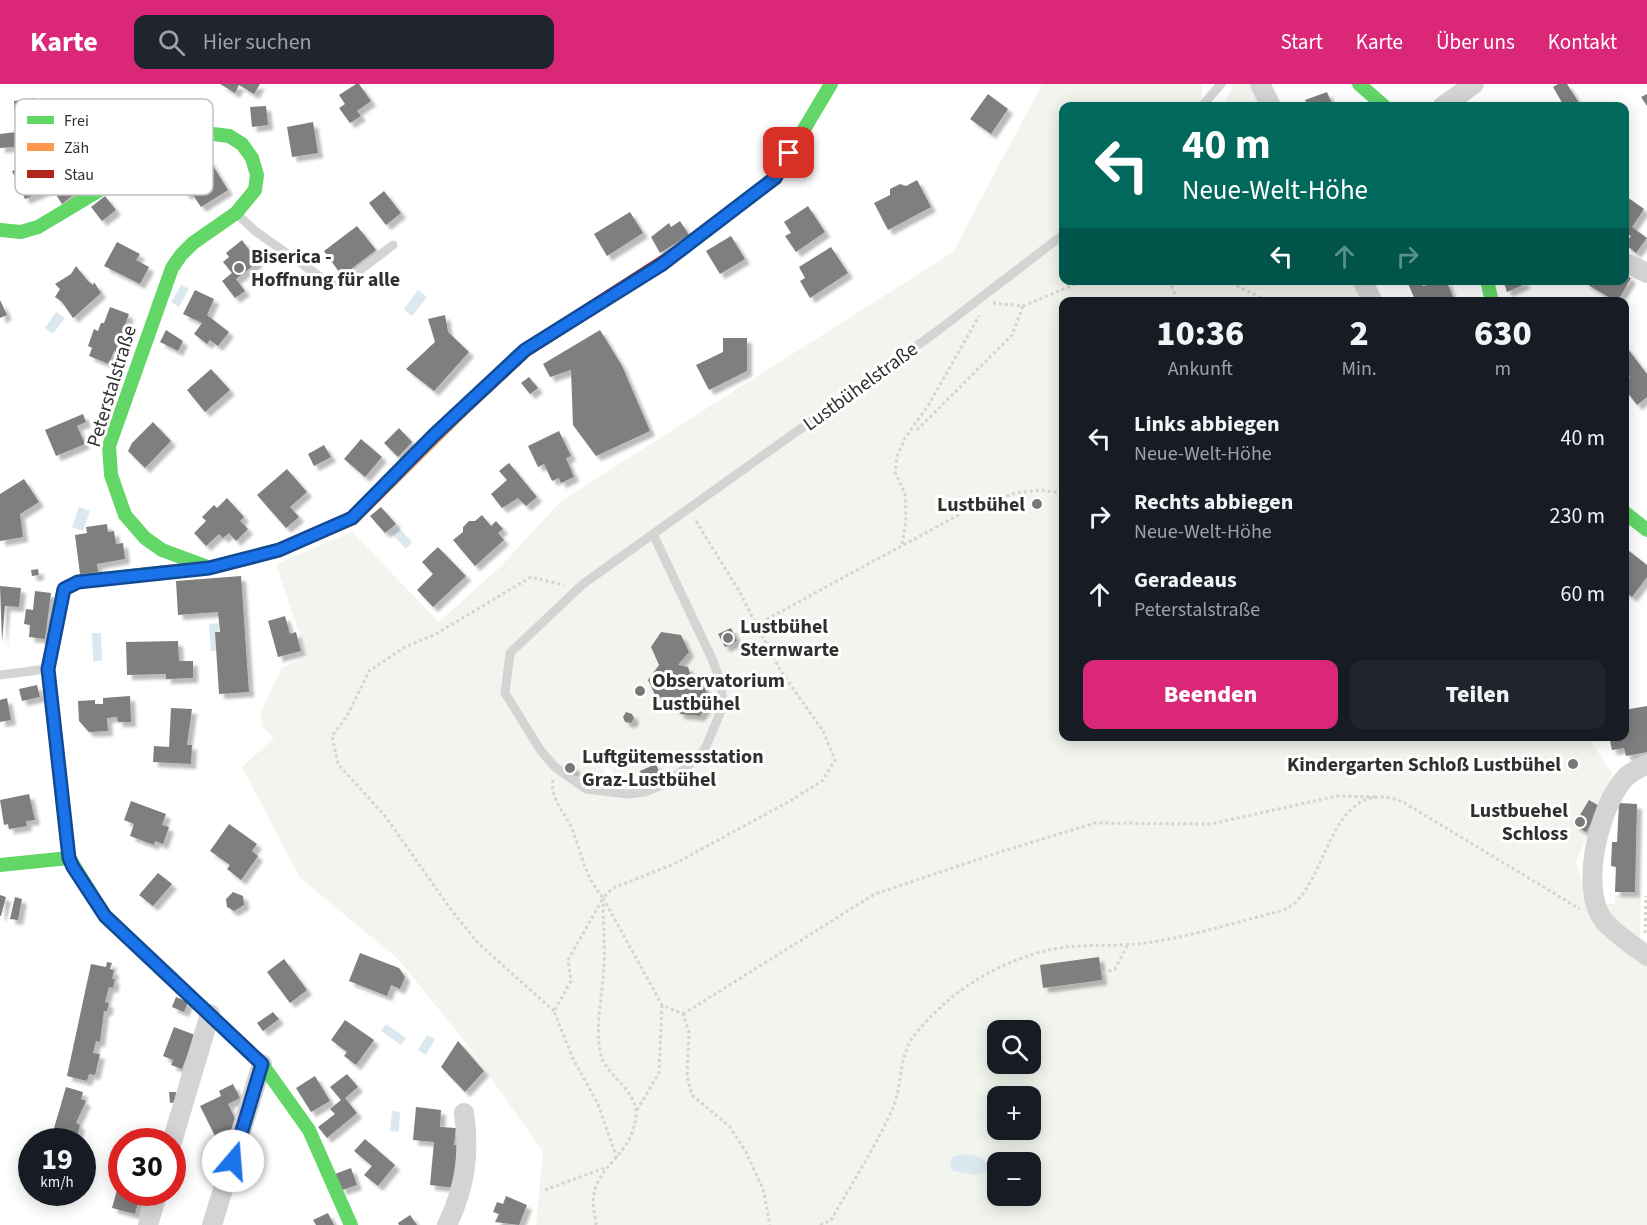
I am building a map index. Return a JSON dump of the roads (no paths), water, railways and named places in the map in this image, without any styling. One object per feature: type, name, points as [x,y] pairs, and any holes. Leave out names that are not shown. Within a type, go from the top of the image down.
[{"type":"street","points":[[351,1225],[309,1130],[262,1064],[105,916],[69,858],[48,669],[64,589],[69,584],[209,568],[279,550],[352,518],[434,435],[525,350],[661,265],[775,178],[831,84]]},
{"type":"street","points":[[1260,84],[1269,102]]},
{"type":"street","points":[[1359,84],[1379,102]]},
{"type":"street","points":[[1449,102],[1474,84]]},
{"type":"street","name":"Peterstalstraße","points":[[209,568],[158,547],[138,531],[117,499],[108,472],[109,446],[172,268],[182,253],[244,207],[256,190],[255,165],[241,141],[223,133],[213,133]]},
{"type":"street","name":"Peterstalstraße","points":[[0,230],[21,232],[38,227],[92,195]]},
{"type":"street","points":[[1629,264],[1647,273]]},
{"type":"street","points":[[1629,516],[1647,530]]},
{"type":"street","points":[[1645,954],[1603,920],[1592,886],[1592,860],[1608,804],[1626,777],[1647,764]]},
{"type":"street","points":[[0,865],[69,858]]},
{"type":"street","points":[[176,1128],[210,1014]]},
{"type":"street","points":[[213,1225],[262,1064]]},
{"type":"street","points":[[447,1225],[464,1185],[467,1133],[465,1113]]},
{"type":"street","points":[[148,1225],[154,1206]]},
{"type":"lane","points":[[1205,102],[1221,84]]},
{"type":"lane","points":[[236,213],[255,231],[329,283],[347,280],[393,245]]},
{"type":"lane","name":"Lustbühelstraße","points":[[653,534],[721,683],[723,706],[705,749],[686,768],[664,784],[645,792],[620,794],[586,789],[555,767],[541,751],[505,693],[510,653],[577,589],[653,534],[936,332],[1059,238]]},
{"type":"lane","points":[[0,675],[48,669]]},
{"type":"place","name":"Biserica - Hoffnung für alle","points":[[239,268]]},
{"type":"place","name":"Lustbühel","points":[[1037,504]]},
{"type":"place","name":"Lustbühel Sternwarte","points":[[728,638]]},
{"type":"place","name":"Observatorium Lustbühel","points":[[640,691]]},
{"type":"place","name":"Kindergarten Schloß Lustbühel","points":[[1573,764]]},
{"type":"place","name":"Luftgütemessstation Graz-Lustbühel","points":[[570,768]]},
{"type":"place","name":"Lustbuehel Schloss","points":[[1580,822]]}]
